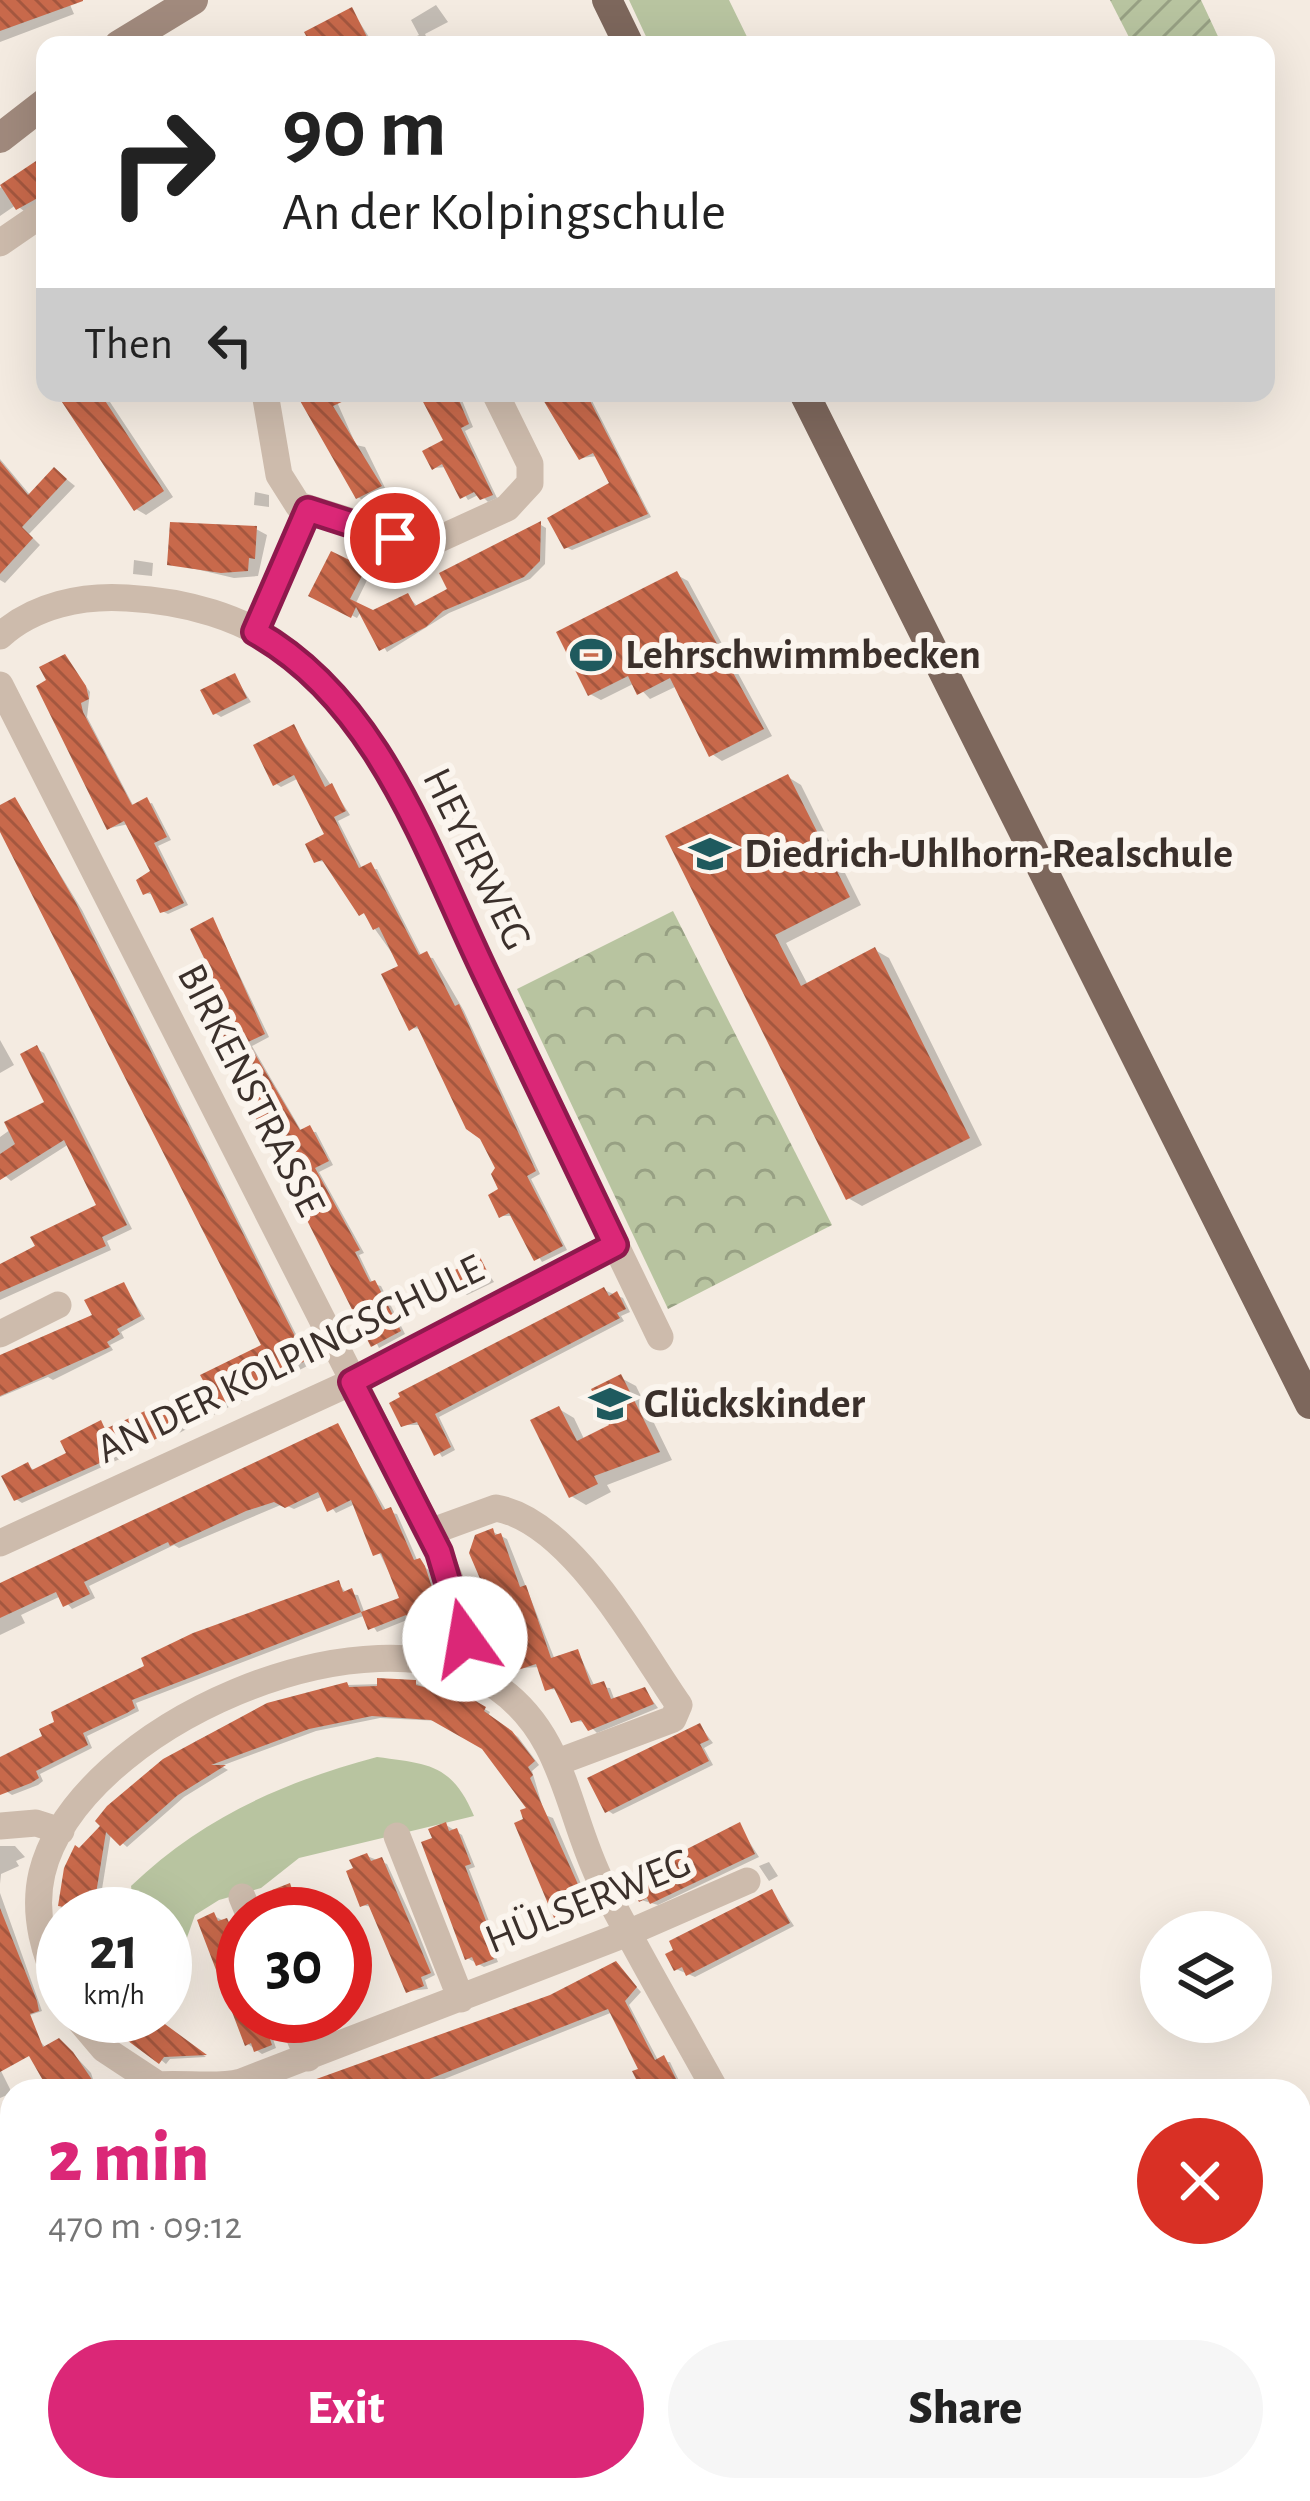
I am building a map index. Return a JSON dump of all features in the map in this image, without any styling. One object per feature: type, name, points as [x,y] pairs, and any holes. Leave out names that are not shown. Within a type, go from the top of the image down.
[{"type":"main road","points":[[133,36],[194,0]]},
{"type":"main road","points":[[607,0],[625,36]]},
{"type":"main road","points":[[0,138],[36,110]]},
{"type":"main road","points":[[809,402],[1310,1404]]},
{"type":"street","points":[[0,243],[36,218]]},
{"type":"street","points":[[267,402],[279,475],[291,497],[308,510],[426,545],[511,505],[528,486],[532,472],[499,402]]},
{"type":"street","points":[[255,632],[308,510]]},
{"type":"street","name":"HEYERWEG","points":[[0,636],[35,614],[97,597],[193,607],[284,649],[329,691],[387,770],[660,1337]]},
{"type":"street","name":"BIRKENSTRASSE","points":[[0,685],[430,1532],[454,1589],[470,1671]]},
{"type":"street","name":"AN DER KOLPINGSCHULE","points":[[0,1544],[352,1382],[615,1245]]},
{"type":"street","points":[[0,1334],[58,1305]]},
{"type":"street","points":[[430,1532],[496,1508],[549,1532],[679,1705],[674,1719],[559,1762]]},
{"type":"street","points":[[41,1887],[45,1864],[61,1831],[86,1796],[145,1744],[263,1683],[325,1664],[368,1659],[432,1661],[470,1671],[517,1703],[548,1739],[590,1858],[709,2079]]},
{"type":"street","points":[[0,1826],[36,1823],[61,1831]]},
{"type":"street","name":"HÜLSERWEG","points":[[397,1836],[460,1999]]},
{"type":"street","name":"HÜLSERWEG","points":[[258,2079],[748,1881]]},
{"type":"street","points":[[101,2043],[137,2079]]},
{"type":"street","points":[[302,2043],[308,2058]]},
{"type":"green space","points":[[629,0],[729,0],[747,36],[646,36]]},
{"type":"green space","points":[[1110,0],[1201,0],[1218,36],[1128,36]]},
{"type":"green space","points":[[673,911],[832,1225],[668,1309],[517,989]]},
{"type":"green space","points":[[377,1757],[425,1765],[457,1786],[474,1816],[299,1858],[262,1887],[216,1887],[216,1902],[195,1915],[192,1923],[192,1887],[131,1887],[215,1822],[309,1778]]},
{"type":"building","points":[[0,0],[83,0],[83,1],[0,31]]},
{"type":"building","points":[[352,7],[366,36],[306,36],[304,32]]},
{"type":"building","points":[[36,161],[36,199],[16,210],[0,185]]},
{"type":"building","points":[[62,402],[106,402],[164,491],[134,511]]},
{"type":"building","points":[[301,402],[342,402],[333,406],[382,486],[356,499]]},
{"type":"building","points":[[423,402],[460,402],[469,424],[461,428],[493,495],[480,500],[474,492],[460,499],[442,464],[432,470],[422,451],[443,440]]},
{"type":"building","points":[[544,402],[591,402],[648,514],[564,549],[547,518],[609,483],[593,453],[579,460]]},
{"type":"building","points":[[0,461],[28,495],[54,467],[67,479],[22,527],[33,538],[0,574]]},
{"type":"building","points":[[541,521],[540,561],[524,577],[443,611],[426,627],[379,651],[356,607],[351,618],[308,596],[331,551],[366,568],[350,599],[373,610],[408,593],[415,606],[447,589],[439,573]]},
{"type":"building","points":[[170,522],[257,526],[255,559],[249,558],[248,571],[221,573],[167,565]]},
{"type":"building","points":[[677,571],[764,729],[709,757],[670,678],[637,695],[628,676],[588,696],[556,632]]},
{"type":"building","points":[[65,654],[86,686],[89,699],[81,703],[83,712],[132,805],[147,797],[167,837],[154,843],[184,903],[167,911],[160,913],[150,892],[143,895],[136,880],[150,871],[124,821],[107,830],[36,686],[46,680],[39,667]]},
{"type":"building","points":[[235,673],[247,698],[213,715],[200,690]]},
{"type":"building","points":[[294,724],[325,787],[332,783],[346,811],[334,817],[359,868],[371,862],[419,955],[427,951],[455,1006],[459,1004],[536,1171],[527,1176],[563,1246],[534,1261],[509,1213],[499,1218],[488,1195],[498,1189],[491,1174],[495,1168],[480,1139],[466,1129],[417,1026],[409,1031],[381,974],[398,966],[379,927],[373,930],[364,913],[359,916],[322,860],[314,863],[305,844],[324,834],[294,775],[273,786],[253,745]]},
{"type":"building","points":[[788,774],[850,897],[775,935],[801,986],[875,947],[970,1138],[846,1200],[665,836]]},
{"type":"building","points":[[15,797],[76,903],[307,1360],[154,1440],[148,1429],[113,1446],[118,1455],[14,1501],[1,1476],[28,1462],[32,1470],[66,1453],[60,1441],[101,1420],[105,1429],[205,1384],[200,1375],[261,1345],[0,832],[0,805]]},
{"type":"building","points":[[213,917],[265,1034],[248,1042],[300,1130],[310,1125],[329,1161],[315,1168],[360,1250],[355,1252],[370,1282],[375,1280],[401,1331],[371,1347],[223,1054],[231,1050],[185,970],[205,960],[190,929]]},
{"type":"building","points":[[37,1045],[127,1225],[102,1237],[106,1246],[0,1292],[0,1264],[35,1246],[30,1237],[96,1205],[64,1140],[0,1180],[0,1154],[15,1144],[4,1122],[44,1102],[20,1054]]},
{"type":"building","points":[[480,1257],[491,1279],[460,1295],[449,1273]]},
{"type":"building","points":[[124,1282],[141,1316],[117,1329],[120,1334],[107,1342],[110,1347],[0,1396],[0,1355],[92,1315],[84,1300]]},
{"type":"building","points":[[604,1287],[609,1296],[617,1291],[626,1309],[617,1313],[620,1318],[435,1414],[451,1447],[434,1456],[417,1422],[401,1427],[389,1403],[400,1397],[398,1393]]},
{"type":"building","points":[[621,1374],[660,1452],[594,1476],[598,1484],[569,1498],[530,1420],[559,1406],[577,1441],[609,1425],[591,1389]]},
{"type":"building","points":[[338,1423],[383,1510],[391,1507],[414,1560],[420,1558],[425,1566],[440,1612],[432,1616],[436,1624],[418,1632],[406,1615],[368,1630],[361,1612],[399,1598],[381,1553],[373,1556],[351,1500],[327,1512],[318,1492],[285,1508],[274,1502],[246,1511],[170,1546],[168,1542],[84,1582],[90,1594],[63,1607],[56,1592],[0,1618],[0,1583]]},
{"type":"building","points":[[493,1528],[495,1535],[501,1533],[520,1587],[526,1585],[551,1658],[578,1649],[591,1685],[604,1681],[611,1699],[645,1687],[654,1704],[588,1731],[581,1720],[571,1723],[554,1688],[545,1691],[536,1664],[518,1670],[486,1579],[481,1581],[469,1553],[475,1535]]},
{"type":"building","points":[[339,1580],[343,1592],[352,1588],[361,1612],[132,1700],[135,1708],[83,1733],[88,1745],[36,1771],[39,1778],[31,1783],[0,1795],[0,1757],[42,1736],[39,1729],[54,1722],[51,1712],[144,1666],[141,1658],[193,1633]]},
{"type":"building","points":[[377,1678],[416,1680],[416,1685],[449,1694],[453,1688],[486,1707],[484,1711],[512,1731],[535,1761],[528,1767],[530,1778],[586,1902],[578,1907],[582,1915],[565,1924],[560,1915],[554,1918],[514,1823],[523,1819],[520,1810],[526,1808],[482,1749],[431,1720],[372,1716],[309,1729],[211,1765],[226,1765],[178,1795],[120,1846],[106,1832],[97,1887],[61,1887],[75,1845],[79,1848],[100,1826],[95,1821],[107,1806],[163,1759],[267,1703],[347,1682],[349,1687],[377,1686]]},
{"type":"building","points":[[700,1723],[709,1740],[700,1744],[709,1761],[605,1813],[587,1778]]},
{"type":"building","points":[[446,1822],[449,1831],[457,1828],[471,1864],[465,1866],[496,1947],[490,1950],[494,1959],[476,1966],[472,1957],[465,1960],[421,1842],[432,1838],[428,1829]]},
{"type":"building","points":[[740,1822],[755,1854],[650,1904],[647,1898],[639,1902],[630,1885],[639,1881],[636,1875]]},
{"type":"building","points":[[367,1853],[371,1861],[382,1857],[431,1973],[421,1977],[424,1986],[406,1993],[372,1913],[372,1887],[352,1887],[346,1871],[353,1868],[349,1860]]},
{"type":"building","points":[[772,1889],[790,1923],[686,1976],[682,1967],[674,1971],[665,1954],[673,1950],[669,1941]]},
{"type":"building","points":[[0,1908],[36,1998],[36,2012],[30,2014],[36,2043],[43,2047],[64,2043],[92,2079],[42,2079],[29,2056],[0,2072]]},
{"type":"building","points":[[214,1912],[216,1916],[216,1970],[197,1920]]},
{"type":"building","points":[[616,1961],[637,1987],[625,2001],[655,2060],[664,2055],[676,2079],[636,2079],[632,2071],[638,2069],[608,2009],[429,2079],[316,2079],[550,1995]]},
{"type":"building","points":[[131,2043],[191,2043],[207,2055],[164,2057],[159,2064]]},
{"type":"building","points":[[251,2043],[271,2043],[272,2045],[254,2052]]},
{"type":"place","name":"Lehrschwimmbecken","points":[[591,655]]},
{"type":"place","name":"Diedrich-Uhlhorn-Realschule","points":[[710,854]]},
{"type":"place","name":"Glückskinder","points":[[610,1404]]},
{"type":"route","points":[[395,538],[308,510],[255,632],[284,649],[329,691],[387,770],[615,1245],[352,1382],[439,1552],[454,1589],[465,1639]]}]
